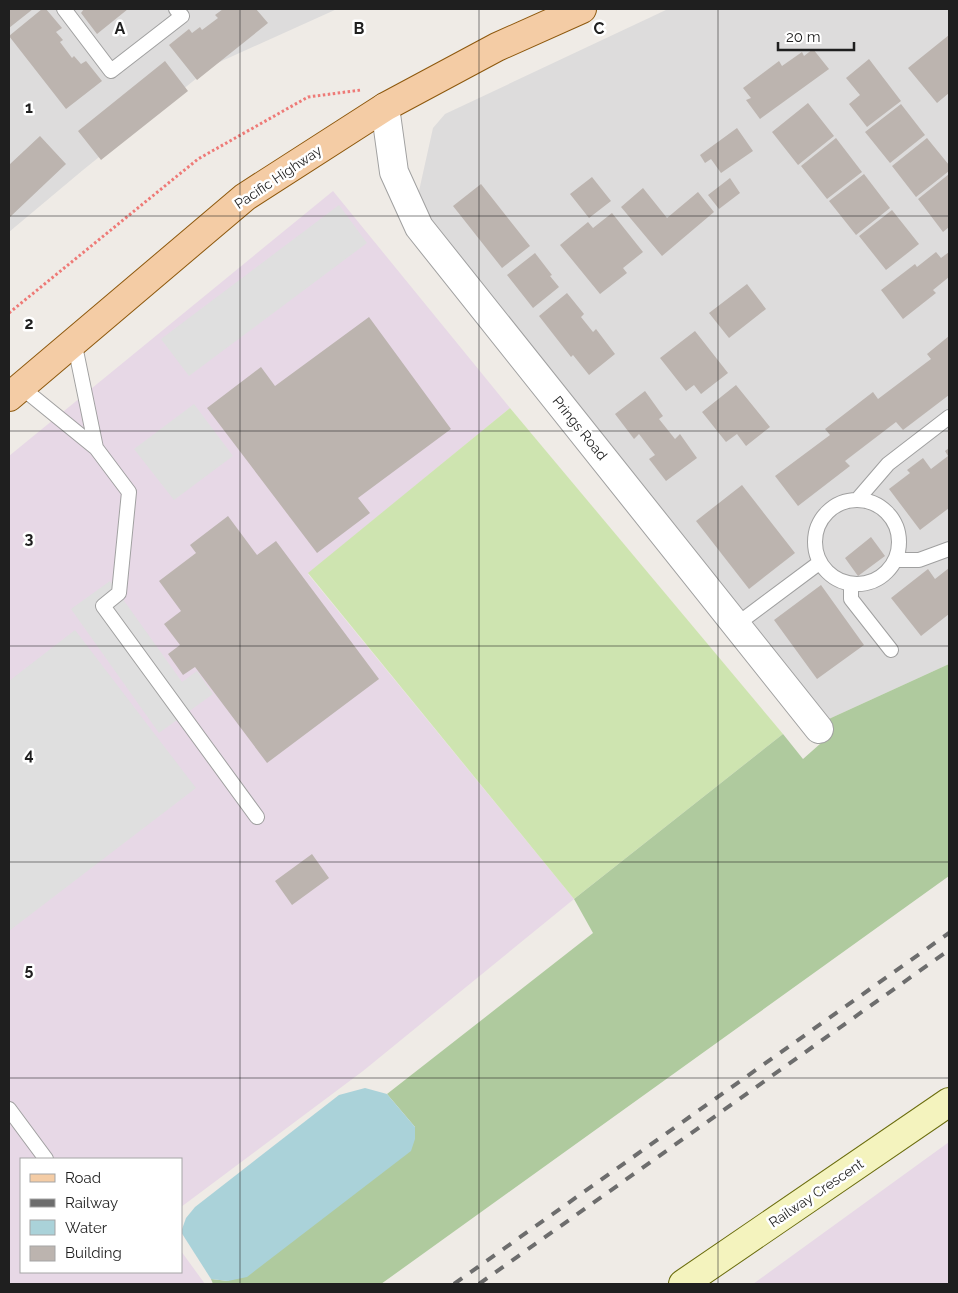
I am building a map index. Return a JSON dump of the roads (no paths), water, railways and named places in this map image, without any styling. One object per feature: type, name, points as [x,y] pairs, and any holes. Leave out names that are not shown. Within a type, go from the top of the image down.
[{"type":"main road","name":"Pacific Highway","points":[[15,392],[245,197],[385,107],[497,47],[582,9]]},
{"type":"main road","name":"Railway Crescent","points":[[682,1284],[949,1102]]},
{"type":"street","name":"Prings Road","points":[[385,107],[394,172],[419,227],[819,728]]},
{"type":"lane","points":[[64,9],[111,71],[182,16],[176,9]]},
{"type":"lane","points":[[74,341],[96,448]]},
{"type":"lane","points":[[15,392],[96,448],[129,492],[119,593],[103,606],[257,817]]},
{"type":"lane","points":[[858,500],[888,464],[949,417]]},
{"type":"lane","points":[[858,500],[872,502],[884,510],[894,521],[899,534],[899,547],[896,560],[888,571],[877,580],[865,584],[851,585],[839,581],[828,573],[820,563],[815,549],[815,534],[820,520],[830,509],[843,502],[858,500]]},
{"type":"lane","points":[[896,560],[919,560],[949,549]]},
{"type":"lane","points":[[736,625],[820,563]]},
{"type":"lane","points":[[851,585],[851,599],[890,650]]},
{"type":"lane","points":[[9,1109],[45,1158]]},
{"type":"water","points":[[365,1088],[387,1094],[415,1127],[415,1139],[411,1151],[247,1277],[228,1281],[211,1279],[182,1234],[186,1218],[195,1207],[339,1095]]},
{"type":"railway","points":[[454,1284],[949,933]]},
{"type":"railway","points":[[479,1284],[949,950]]}]
